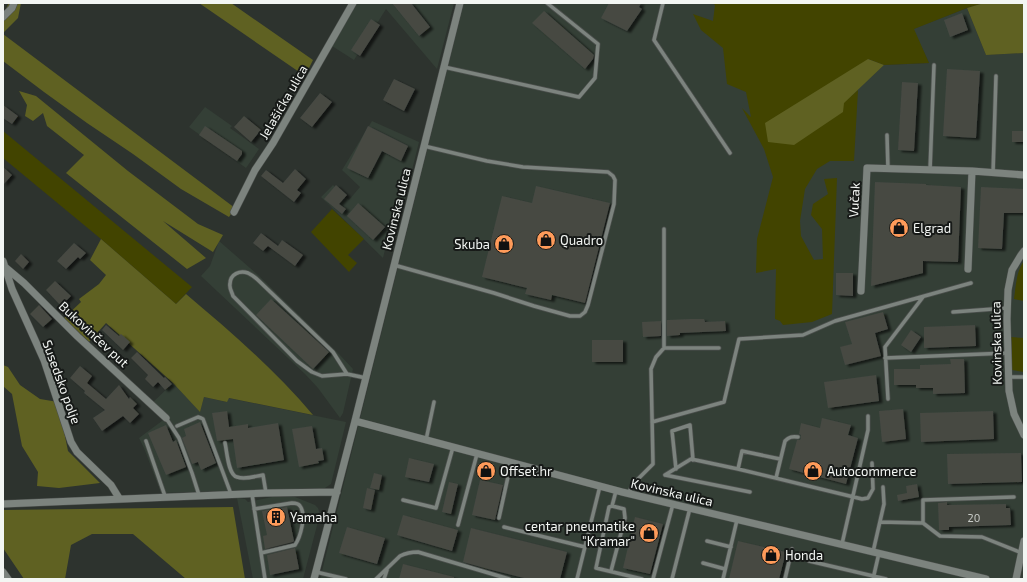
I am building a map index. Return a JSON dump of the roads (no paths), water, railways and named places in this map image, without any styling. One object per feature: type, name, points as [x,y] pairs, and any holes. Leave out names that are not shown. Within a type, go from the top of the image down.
[{"type":"street","points":[[3,17],[12,8],[14,3]]},
{"type":"street","name":"Jelašićka ulica","points":[[234,212],[255,170],[273,143],[353,3]]},
{"type":"street","name":"Kovinska ulica","points":[[315,576],[460,3]]},
{"type":"street","name":"Vučak","points":[[861,291],[867,168],[972,171],[1024,175]]},
{"type":"street","points":[[968,269],[972,171]]},
{"type":"street","name":"Kovinska ulica","points":[[1024,251],[1012,270],[1008,290],[1007,308],[1009,391],[1014,414],[1024,435]]},
{"type":"street","name":"Bukovinčev put","points":[[4,264],[77,336],[166,418]]},
{"type":"street","name":"Susedsko polje","points":[[4,264],[12,289],[44,360],[71,442],[77,452],[111,485],[120,498]]},
{"type":"street","name":"Kovinska ulica","points":[[355,421],[616,491],[986,579]]},
{"type":"street","points":[[3,504],[165,496],[337,492]]},
{"type":"street","points":[[1016,579],[1024,541]]},
{"type":"street","points":[[3,572],[8,579]]},
{"type":"lane","points":[[444,67],[579,97],[595,78],[598,44],[547,3]]},
{"type":"lane","points":[[663,3],[654,40],[730,153]]},
{"type":"lane","points":[[930,170],[934,65]]},
{"type":"lane","points":[[993,173],[996,76]]},
{"type":"lane","points":[[887,135],[888,169]]},
{"type":"lane","points":[[394,265],[570,316],[580,316],[585,312],[588,305],[614,204],[615,180],[608,172],[523,167],[487,161],[424,146]]},
{"type":"lane","points":[[628,494],[632,484],[653,464],[651,369],[656,357],[664,348],[664,229]]},
{"type":"lane","points":[[348,374],[334,352],[259,281],[250,274],[244,272],[235,274],[231,278],[229,283],[233,296],[297,361],[312,372],[322,376],[348,374],[366,378]]},
{"type":"lane","points":[[652,422],[724,402],[739,339],[803,335],[835,321],[971,283]]},
{"type":"lane","points":[[888,399],[885,347],[924,296]]},
{"type":"lane","points":[[953,312],[1007,308]]},
{"type":"lane","points":[[664,348],[719,348]]},
{"type":"lane","points":[[885,358],[1008,353]]},
{"type":"lane","points":[[1008,377],[1024,377]]},
{"type":"lane","points":[[426,440],[434,402]]},
{"type":"lane","points":[[842,544],[868,430],[868,416]]},
{"type":"lane","points":[[177,426],[198,417],[203,420],[231,494]]},
{"type":"lane","points":[[166,418],[179,438],[199,495]]},
{"type":"lane","points":[[676,469],[672,431],[690,425],[693,460]]},
{"type":"lane","points":[[776,478],[785,441],[792,436],[798,437]]},
{"type":"lane","points":[[146,441],[165,496]]},
{"type":"lane","points":[[225,443],[233,474],[241,478],[263,475],[266,493]]},
{"type":"lane","points":[[403,500],[436,508],[453,447]]},
{"type":"lane","points":[[738,469],[742,451],[780,459]]},
{"type":"lane","points":[[458,525],[477,454]]},
{"type":"lane","points":[[750,492],[664,476],[691,459],[862,499],[868,498],[873,490],[872,463]]},
{"type":"lane","points":[[498,518],[511,463]]},
{"type":"lane","points":[[577,579],[600,486]]},
{"type":"lane","points":[[873,578],[880,522],[884,504],[883,487]]},
{"type":"lane","points":[[616,491],[612,506],[609,507],[596,568],[642,579]]},
{"type":"lane","points":[[252,493],[265,579]]},
{"type":"lane","points":[[923,523],[922,500],[1014,497]]},
{"type":"lane","points":[[254,509],[292,502],[298,504],[304,514],[298,541],[295,546],[261,553]]},
{"type":"lane","points":[[653,579],[673,504]]},
{"type":"lane","points":[[612,506],[624,509],[626,518],[612,571]]},
{"type":"lane","points":[[672,579],[690,508]]},
{"type":"lane","points":[[723,579],[737,520]]},
{"type":"lane","points":[[880,522],[923,523],[940,536],[982,537],[1022,553]]},
{"type":"lane","points":[[504,527],[585,547]]},
{"type":"lane","points":[[707,541],[731,547]]},
{"type":"lane","points":[[785,579],[792,549]]},
{"type":"lane","points":[[376,579],[400,556],[412,552],[418,552],[509,579]]},
{"type":"lane","points":[[809,561],[873,578],[886,579]]},
{"type":"lane","points":[[703,563],[725,569]]},
{"type":"lane","points":[[384,579],[387,569]]},
{"type":"lane","points":[[315,576],[346,579]]},
{"type":"place","name":"Elgrad","points":[[899,228]]},
{"type":"place","name":"Quadro","points":[[546,240]]},
{"type":"place","name":"Skuba","points":[[504,244]]},
{"type":"place","name":"Offset.hr","points":[[486,471]]},
{"type":"place","name":"Autocommerce","points":[[813,471]]},
{"type":"place","name":"Yamaha","points":[[276,517]]},
{"type":"place","name":"centar pneumatike \"Kramar\"","points":[[649,533]]},
{"type":"place","name":"Honda","points":[[771,555]]}]
